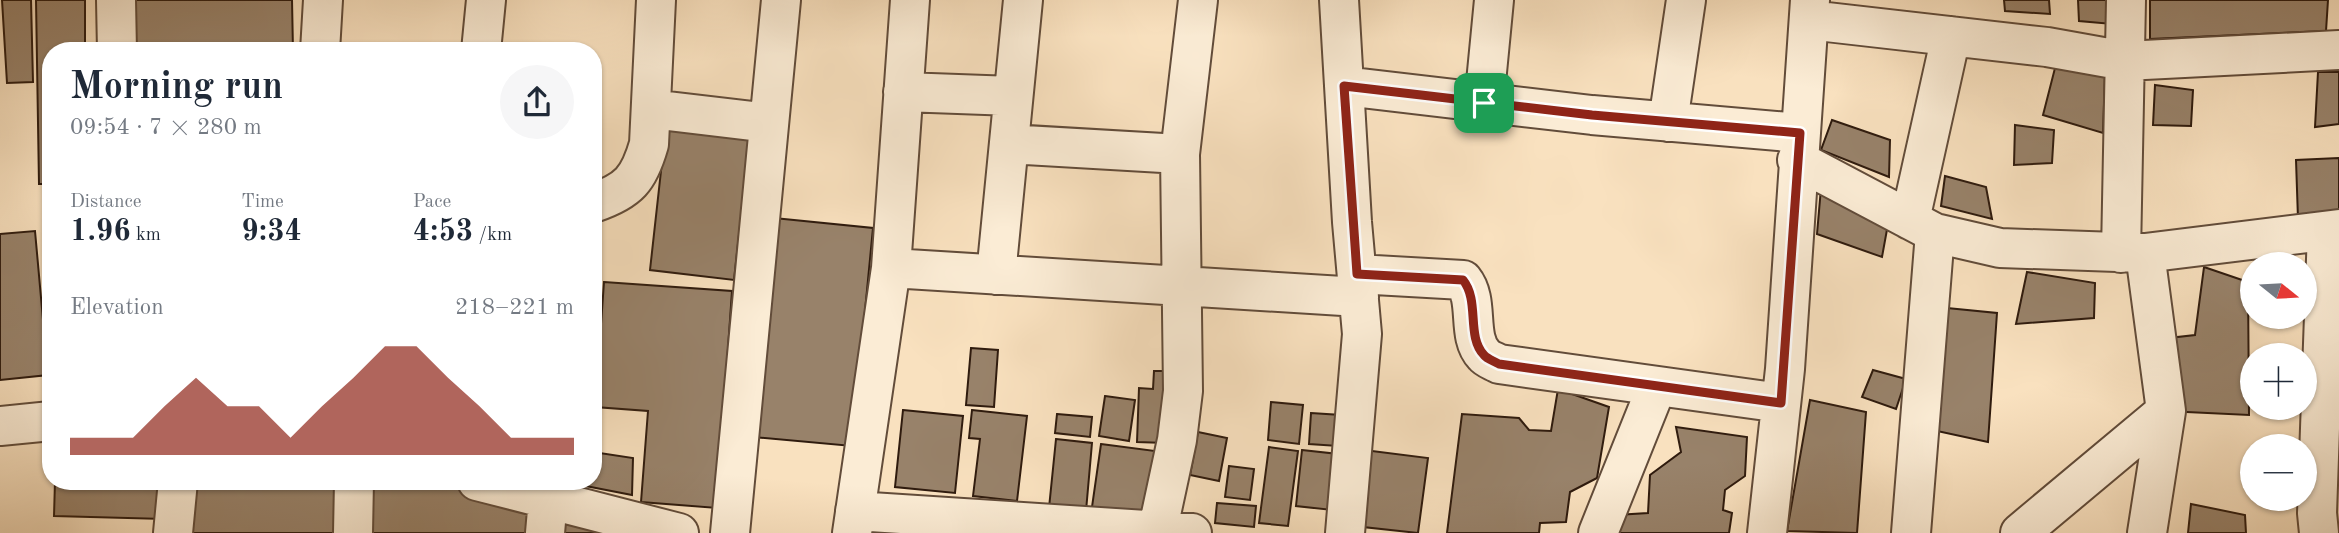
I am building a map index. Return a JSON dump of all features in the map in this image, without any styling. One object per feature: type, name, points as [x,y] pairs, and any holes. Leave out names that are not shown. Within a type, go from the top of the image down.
[{"type":"street","points":[[116,0],[117,42]]},
{"type":"street","points":[[321,42],[323,0]]},
{"type":"street","points":[[482,42],[486,0]]},
{"type":"street","points":[[602,199],[631,185],[643,167],[649,144],[656,0]]},
{"type":"street","points":[[730,533],[781,0]]},
{"type":"street","points":[[909,0],[891,268],[853,522],[1168,532],[1182,403],[1180,154],[1198,0]]},
{"type":"street","points":[[996,275],[1023,0]]},
{"type":"street","points":[[1339,0],[1362,334],[1345,533]]},
{"type":"street","points":[[1484,103],[1494,0]]},
{"type":"street","points":[[1668,122],[1686,0]]},
{"type":"street","points":[[2126,0],[2124,61],[2133,253],[2166,411],[2147,533]]},
{"type":"street","points":[[1767,533],[1781,403],[1809,10],[1951,36],[2047,47],[2124,61],[2339,50]]},
{"type":"street","points":[[1911,533],[1922,226],[1951,36]]},
{"type":"street","points":[[1344,86],[1668,122],[1798,147],[1922,226],[2000,248],[2133,253],[2333,230],[2316,513],[2319,533]]},
{"type":"street","points":[[903,92],[1013,96]]},
{"type":"street","points":[[651,109],[769,123]]},
{"type":"street","points":[[1009,144],[1180,154]]},
{"type":"street","points":[[891,268],[1183,286],[1358,286],[1463,280],[1470,288],[1476,339],[1483,355],[1499,364],[1781,403]]},
{"type":"street","points":[[1598,533],[1657,386]]},
{"type":"street","points":[[2020,533],[2166,411]]},
{"type":"street","points":[[0,426],[42,422]]},
{"type":"street","points":[[173,533],[176,490]]},
{"type":"street","points":[[353,533],[354,490]]},
{"type":"street","points":[[495,490],[547,516],[679,533]]},
{"type":"building","points":[[2,0],[31,0],[33,82],[7,83]]},
{"type":"building","points":[[36,0],[85,0],[85,42],[42,42],[42,184],[39,184]]},
{"type":"building","points":[[126,0],[292,0],[293,42],[127,42]]},
{"type":"building","points":[[2004,0],[2049,0],[2050,14],[2005,11]]},
{"type":"building","points":[[2078,0],[2110,0],[2112,24],[2079,21]]},
{"type":"building","points":[[2150,0],[2328,0],[2326,31],[2150,39]]},
{"type":"building","points":[[2055,68],[2105,75],[2103,133],[2043,115]]},
{"type":"building","points":[[2318,72],[2339,72],[2339,124],[2315,127]]},
{"type":"building","points":[[2155,85],[2193,90],[2191,126],[2153,125]]},
{"type":"building","points":[[1832,120],[1890,140],[1889,177],[1821,150]]},
{"type":"building","points":[[2015,125],[2054,130],[2052,163],[2014,165]]},
{"type":"building","points":[[666,126],[750,135],[734,280],[650,270]]},
{"type":"building","points":[[2339,158],[2339,215],[2298,219],[2296,160]]},
{"type":"building","points":[[1945,176],[1986,187],[1992,219],[1941,206]]},
{"type":"building","points":[[1821,188],[1888,224],[1882,257],[1817,234]]},
{"type":"building","points":[[774,218],[873,228],[852,446],[753,437]]},
{"type":"building","points":[[35,231],[42,309],[42,376],[0,380],[0,234]]},
{"type":"building","points":[[2204,267],[2240,279],[2240,329],[2248,329],[2248,343],[2240,343],[2240,415],[2166,411],[2169,338],[2195,335]]},
{"type":"building","points":[[2027,272],[2095,283],[2094,318],[2016,324]]},
{"type":"building","points":[[604,282],[732,291],[717,508],[641,502],[648,411],[602,408]]},
{"type":"building","points":[[1947,308],[1997,313],[1988,442],[1937,431]]},
{"type":"building","points":[[971,348],[998,350],[994,407],[966,405]]},
{"type":"building","points":[[1873,370],[1906,379],[1896,409],[1862,397]]},
{"type":"building","points":[[1154,371],[1170,371],[1166,443],[1137,442],[1139,388],[1153,389]]},
{"type":"building","points":[[1558,389],[1609,407],[1597,478],[1570,492],[1566,522],[1540,523],[1539,533],[1447,533],[1462,414],[1519,418],[1529,430],[1551,431]]},
{"type":"building","points":[[1105,396],[1135,400],[1129,441],[1099,436]]},
{"type":"building","points":[[1810,400],[1866,412],[1857,533],[1787,531]]},
{"type":"building","points":[[1271,402],[1303,405],[1299,444],[1268,440]]},
{"type":"building","points":[[903,410],[963,416],[955,493],[895,487]]},
{"type":"building","points":[[972,410],[1027,416],[1017,501],[973,496],[980,439],[969,438]]},
{"type":"building","points":[[1311,413],[1341,415],[1338,446],[1309,444]]},
{"type":"building","points":[[1057,414],[1092,417],[1090,437],[1055,433]]},
{"type":"building","points":[[1676,427],[1747,437],[1745,476],[1725,490],[1723,510],[1732,513],[1729,533],[1613,533],[1616,515],[1648,513],[1650,475],[1681,452]]},
{"type":"building","points":[[1198,432],[1227,438],[1219,481],[1190,475]]},
{"type":"building","points":[[1056,439],[1092,443],[1086,511],[1049,508]]},
{"type":"building","points":[[1101,444],[1163,452],[1154,523],[1091,514]]},
{"type":"building","points":[[1269,447],[1298,451],[1288,526],[1259,523]]},
{"type":"building","points":[[1302,450],[1338,454],[1332,510],[1296,506]]},
{"type":"building","points":[[1364,450],[1428,458],[1418,533],[1354,526]]},
{"type":"building","points":[[602,453],[633,458],[632,495],[602,489]]},
{"type":"building","points":[[1229,466],[1254,469],[1250,500],[1225,497]]},
{"type":"building","points":[[55,490],[165,490],[164,519],[54,516]]},
{"type":"building","points":[[194,490],[338,490],[336,533],[190,533]]},
{"type":"building","points":[[371,490],[467,490],[535,507],[533,533],[369,533]]},
{"type":"building","points":[[1217,503],[1256,506],[1254,527],[1215,523]]},
{"type":"building","points":[[2191,504],[2245,515],[2246,533],[2188,533]]},
{"type":"building","points":[[562,514],[638,533],[560,533]]},
{"type":"route","points":[[1344,86],[1484,103],[1800,133],[1781,403],[1499,364],[1483,355],[1476,339],[1470,288],[1463,280],[1357,274],[1344,86]]}]
